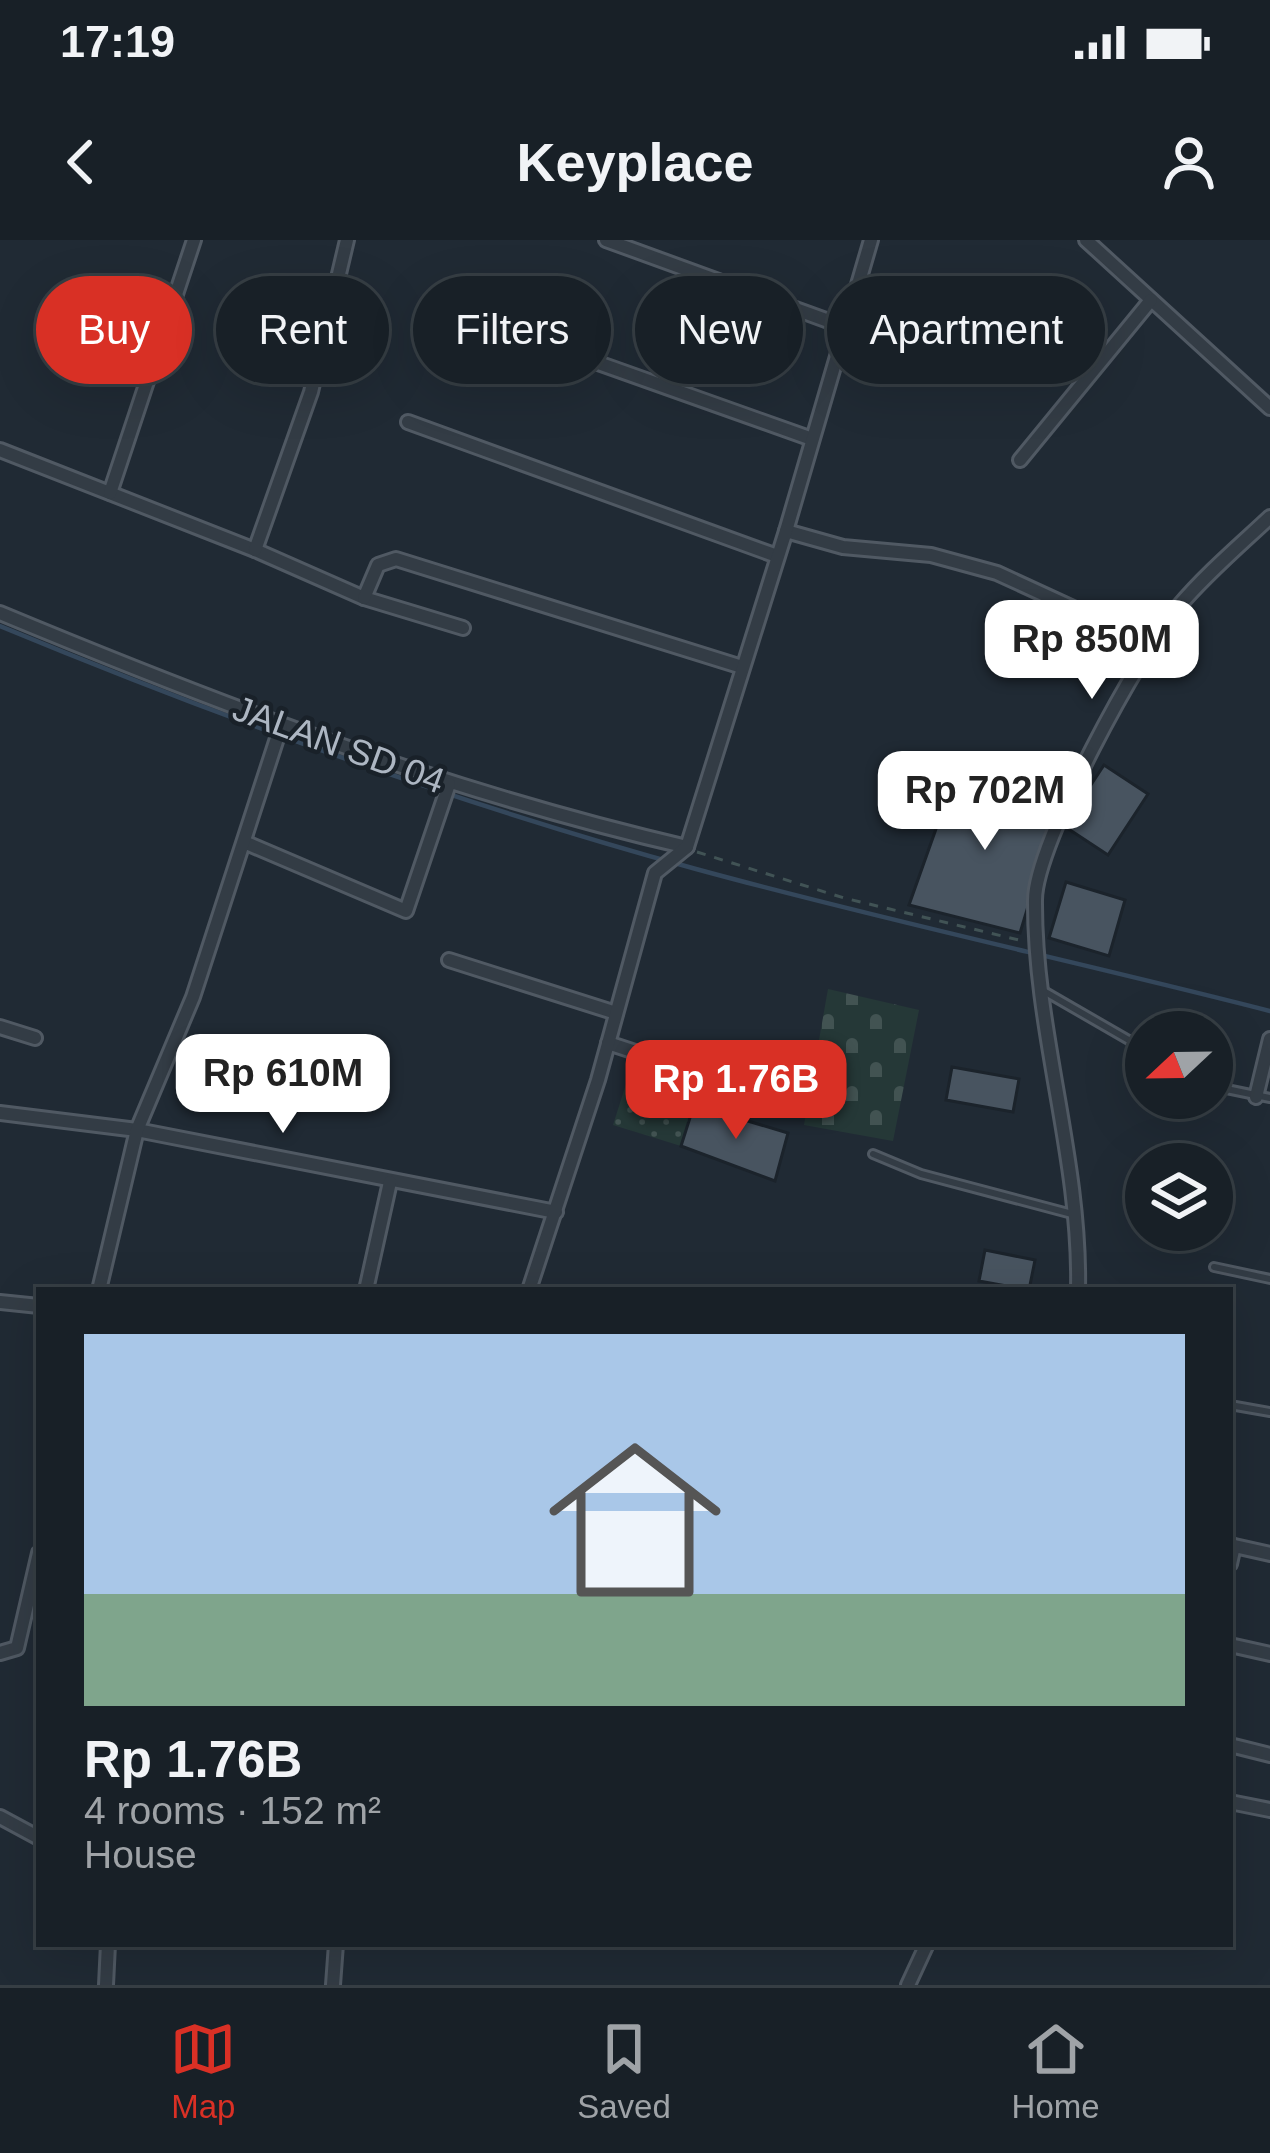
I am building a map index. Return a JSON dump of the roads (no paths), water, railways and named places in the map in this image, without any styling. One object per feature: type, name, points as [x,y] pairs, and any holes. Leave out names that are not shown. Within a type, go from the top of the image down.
[{"type":"street","points":[[110,493],[194,240]]},
{"type":"street","points":[[255,550],[311,392],[347,240]]},
{"type":"street","points":[[606,240],[827,320]]},
{"type":"street","points":[[860,276],[871,240]]},
{"type":"street","points":[[1086,240],[1270,408]]},
{"type":"street","points":[[1020,460],[1151,300]]},
{"type":"street","points":[[611,368],[812,439]]},
{"type":"street","points":[[530,1287],[608,1043],[655,873],[687,848],[828,384]]},
{"type":"street","points":[[408,422],[777,556]]},
{"type":"street","points":[[0,450],[364,598],[464,628]]},
{"type":"street","points":[[1078,1287],[1066,1143],[1037,952],[1035,890],[1051,838],[1151,644],[1201,582],[1270,517]]},
{"type":"street","points":[[786,531],[844,547],[931,555],[997,572],[1151,644]]},
{"type":"street","points":[[364,598],[378,565],[396,559],[742,667]]},
{"type":"street","name":"JALAN SD 04","points":[[0,614],[279,734],[448,789],[687,848]]},
{"type":"street","points":[[100,1287],[137,1130],[193,997],[279,734]]},
{"type":"street","points":[[244,842],[406,911],[448,789]]},
{"type":"street","points":[[449,961],[616,1013]]},
{"type":"street","points":[[0,1027],[35,1037]]},
{"type":"street","points":[[1263,1097],[1270,1039]]},
{"type":"street","points":[[608,1043],[714,1078]]},
{"type":"street","points":[[0,1113],[137,1130],[556,1212]]},
{"type":"street","points":[[366,1287],[390,1182]]},
{"type":"street","points":[[0,1302],[36,1306]]},
{"type":"street","points":[[1233,1545],[1270,1553]]},
{"type":"street","points":[[0,1654],[17,1648],[36,1565]]},
{"type":"street","points":[[1233,1646],[1270,1654]]},
{"type":"street","points":[[1233,1746],[1270,1755]]},
{"type":"street","points":[[1233,1803],[1270,1810]]},
{"type":"street","points":[[0,1817],[36,1836]]},
{"type":"street","points":[[106,1985],[108,1947]]},
{"type":"street","points":[[332,1985],[336,1947]]},
{"type":"street","points":[[908,1985],[926,1947]]},
{"type":"lane","points":[[1042,990],[1125,1038]]},
{"type":"lane","points":[[1233,1091],[1263,1097]]},
{"type":"lane","points":[[873,1154],[921,1174],[1072,1214]]},
{"type":"lane","points":[[1214,1267],[1270,1279]]},
{"type":"lane","points":[[1233,1406],[1270,1412]]},
{"type":"waterway","points":[[0,626],[344,758],[607,844],[1270,1011]]}]
